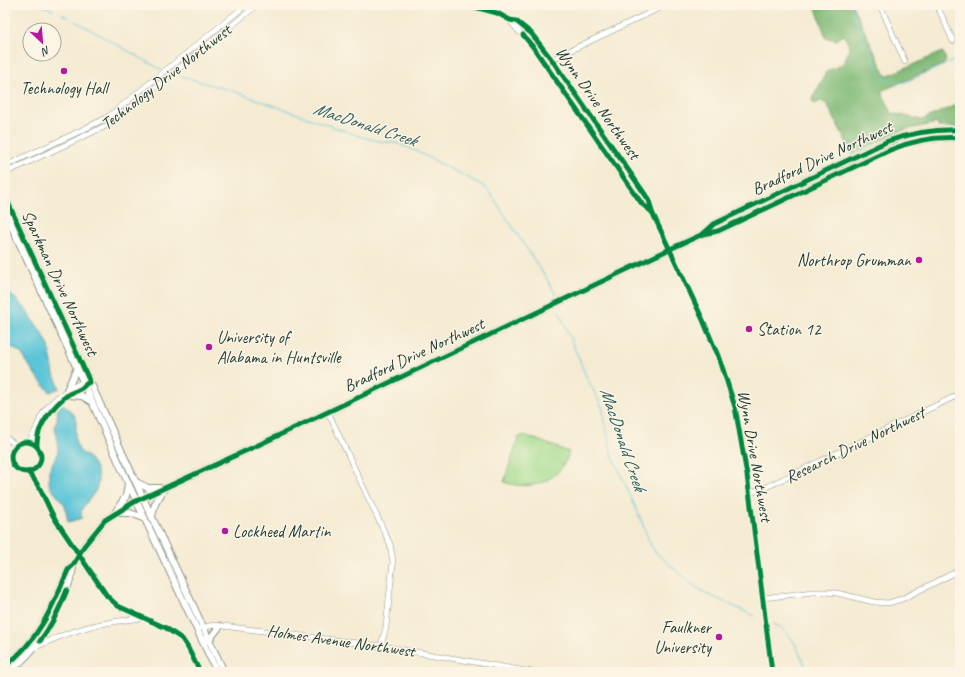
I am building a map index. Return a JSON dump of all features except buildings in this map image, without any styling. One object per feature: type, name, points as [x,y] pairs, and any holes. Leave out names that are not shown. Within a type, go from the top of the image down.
[{"type":"main road","name":"Bradford Drive Northwest","points":[[703,234],[714,224],[888,142],[906,135],[925,131],[960,130]]},
{"type":"main road","name":"Bradford Drive Northwest","points":[[140,500],[670,249],[703,234],[718,231],[900,145],[926,139],[960,138]]},
{"type":"main road","name":"Sparkman Drive Northwest","points":[[5,196],[87,383],[136,482],[144,518],[200,629],[224,672]]},
{"type":"main road","name":"Sparkman Drive Northwest","points":[[5,212],[77,368],[87,383],[92,402],[128,483],[152,516],[217,672]]},
{"type":"main road","points":[[77,368],[68,392],[82,396],[92,402]]},
{"type":"main road","points":[[136,482],[148,488],[165,488]]},
{"type":"main road","points":[[115,513],[126,496],[128,483]]},
{"type":"main road","points":[[152,516],[155,504],[165,488]]},
{"type":"main road","points":[[5,666],[29,645],[39,631],[51,611],[68,570],[84,546],[105,520],[140,500]]},
{"type":"main road","points":[[115,513],[130,513],[144,518]]},
{"type":"main road","points":[[9,672],[36,647],[50,627],[61,606],[73,571],[74,563]]},
{"type":"main road","points":[[208,641],[220,626]]},
{"type":"street","name":"Technology Drive Northwest","points":[[5,166],[108,117],[246,5]]},
{"type":"street","name":"Technology Drive Northwest","points":[[5,172],[110,124],[257,5]]},
{"type":"street","name":"Wynn Drive Northwest","points":[[467,5],[497,13],[510,20],[516,20],[531,33],[552,60],[649,200],[652,212],[720,358],[729,384],[740,427],[750,492],[772,672]]},
{"type":"street","points":[[544,63],[666,5]]},
{"type":"street","points":[[880,5],[905,62]]},
{"type":"street","points":[[937,5],[954,41]]},
{"type":"street","name":"Wynn Drive Northwest","points":[[510,20],[512,25],[526,37],[642,204],[652,212]]},
{"type":"street","points":[[29,441],[32,438],[42,415],[52,403],[68,392],[83,387],[87,383]]},
{"type":"street","points":[[37,445],[29,441],[16,445],[12,450],[11,462],[15,468],[20,471],[28,472],[35,470],[40,465],[42,454],[36,440],[45,419],[68,392]]},
{"type":"street","name":"Research Drive Northwest","points":[[750,492],[758,491],[960,394]]},
{"type":"street","points":[[328,412],[390,544],[394,562],[386,627],[381,646]]},
{"type":"street","points":[[5,438],[16,445]]},
{"type":"street","points":[[5,438],[12,450]]},
{"type":"street","points":[[35,470],[36,480],[47,506],[107,596],[112,601],[127,610],[173,632],[182,639],[200,672]]},
{"type":"street","points":[[28,472],[36,480]]},
{"type":"street","points":[[763,598],[825,592],[838,593],[874,602],[888,603],[897,601],[960,570]]},
{"type":"street","points":[[121,620],[127,610]]},
{"type":"street","points":[[36,647],[88,626],[121,620],[144,618]]},
{"type":"street","name":"Holmes Avenue Northwest","points":[[200,629],[214,625],[381,646],[532,672]]},
{"type":"green space","points":[[815,5],[852,5],[886,76],[943,52],[946,60],[944,64],[881,91],[892,113],[922,120],[960,103],[960,127],[938,127],[937,123],[900,131],[853,155],[827,104],[821,101],[814,104],[812,99],[827,71],[842,65],[848,53],[849,46],[844,35],[836,40],[826,38]]},
{"type":"green space","points":[[524,435],[569,452],[565,462],[552,477],[544,482],[524,486],[504,482],[518,438]]},
{"type":"water","points":[[5,289],[25,308],[44,336],[49,346],[54,375],[60,388],[50,392],[37,377],[21,353],[5,343]]},
{"type":"water","points":[[63,404],[76,419],[76,444],[80,451],[90,459],[94,465],[98,479],[97,488],[82,510],[82,518],[68,522],[65,505],[50,487],[49,482],[49,470],[57,455],[58,449],[55,426],[58,408]]},
{"type":"waterway","name":"MacDonald Creek","points":[[42,5],[53,10]]},
{"type":"waterway","points":[[850,5],[880,74],[891,83],[906,82],[960,58]]},
{"type":"waterway","points":[[62,14],[69,18]]},
{"type":"waterway","name":"MacDonald Creek","points":[[75,21],[162,70]]},
{"type":"waterway","name":"MacDonald Creek","points":[[180,76],[233,91],[362,137],[383,142],[397,143],[416,151],[478,183],[486,188],[493,197],[556,295]]},
{"type":"waterway","name":"MacDonald Creek","points":[[559,311],[586,376],[602,407],[612,455],[651,546],[655,552],[693,585],[707,594],[755,616]]},
{"type":"waterway","name":"MacDonald Creek","points":[[774,624],[781,627],[791,638],[799,651],[808,672]]},
{"type":"cycle path","points":[[467,5],[497,13],[510,20],[516,21],[531,33],[552,60],[649,200],[652,212],[703,320],[721,363],[735,407],[747,475],[772,672]]},
{"type":"cycle path","points":[[523,35],[533,47],[642,204],[652,212]]},
{"type":"cycle path","points":[[703,234],[714,224],[888,141],[924,132],[960,130]]},
{"type":"cycle path","points":[[5,666],[27,646],[35,635],[50,610],[68,570],[73,565],[84,546],[105,520],[136,501],[269,440],[670,249],[703,234],[718,231],[890,150],[924,140],[960,138]]},
{"type":"cycle path","points":[[5,196],[90,382],[69,394],[52,410],[43,423],[37,445]]},
{"type":"cycle path","points":[[26,442],[37,446],[41,457],[37,468],[26,472],[15,468],[11,457],[15,446],[26,442]]},
{"type":"cycle path","points":[[28,472],[33,477],[40,489],[55,519],[107,596],[118,606],[166,628],[182,639],[200,672]]},
{"type":"cycle path","points":[[40,641],[62,603],[67,590]]},
{"type":"place","name":"Technology Hall","points":[[64,71]]},
{"type":"place","name":"Northrop Grumman","points":[[919,260]]},
{"type":"place","name":"Station 12","points":[[749,329]]},
{"type":"place","name":"University of Alabama in Huntsville","points":[[209,347]]},
{"type":"place","name":"Lockheed Martin","points":[[225,531]]},
{"type":"place","name":"Faulkner University","points":[[719,637]]}]
